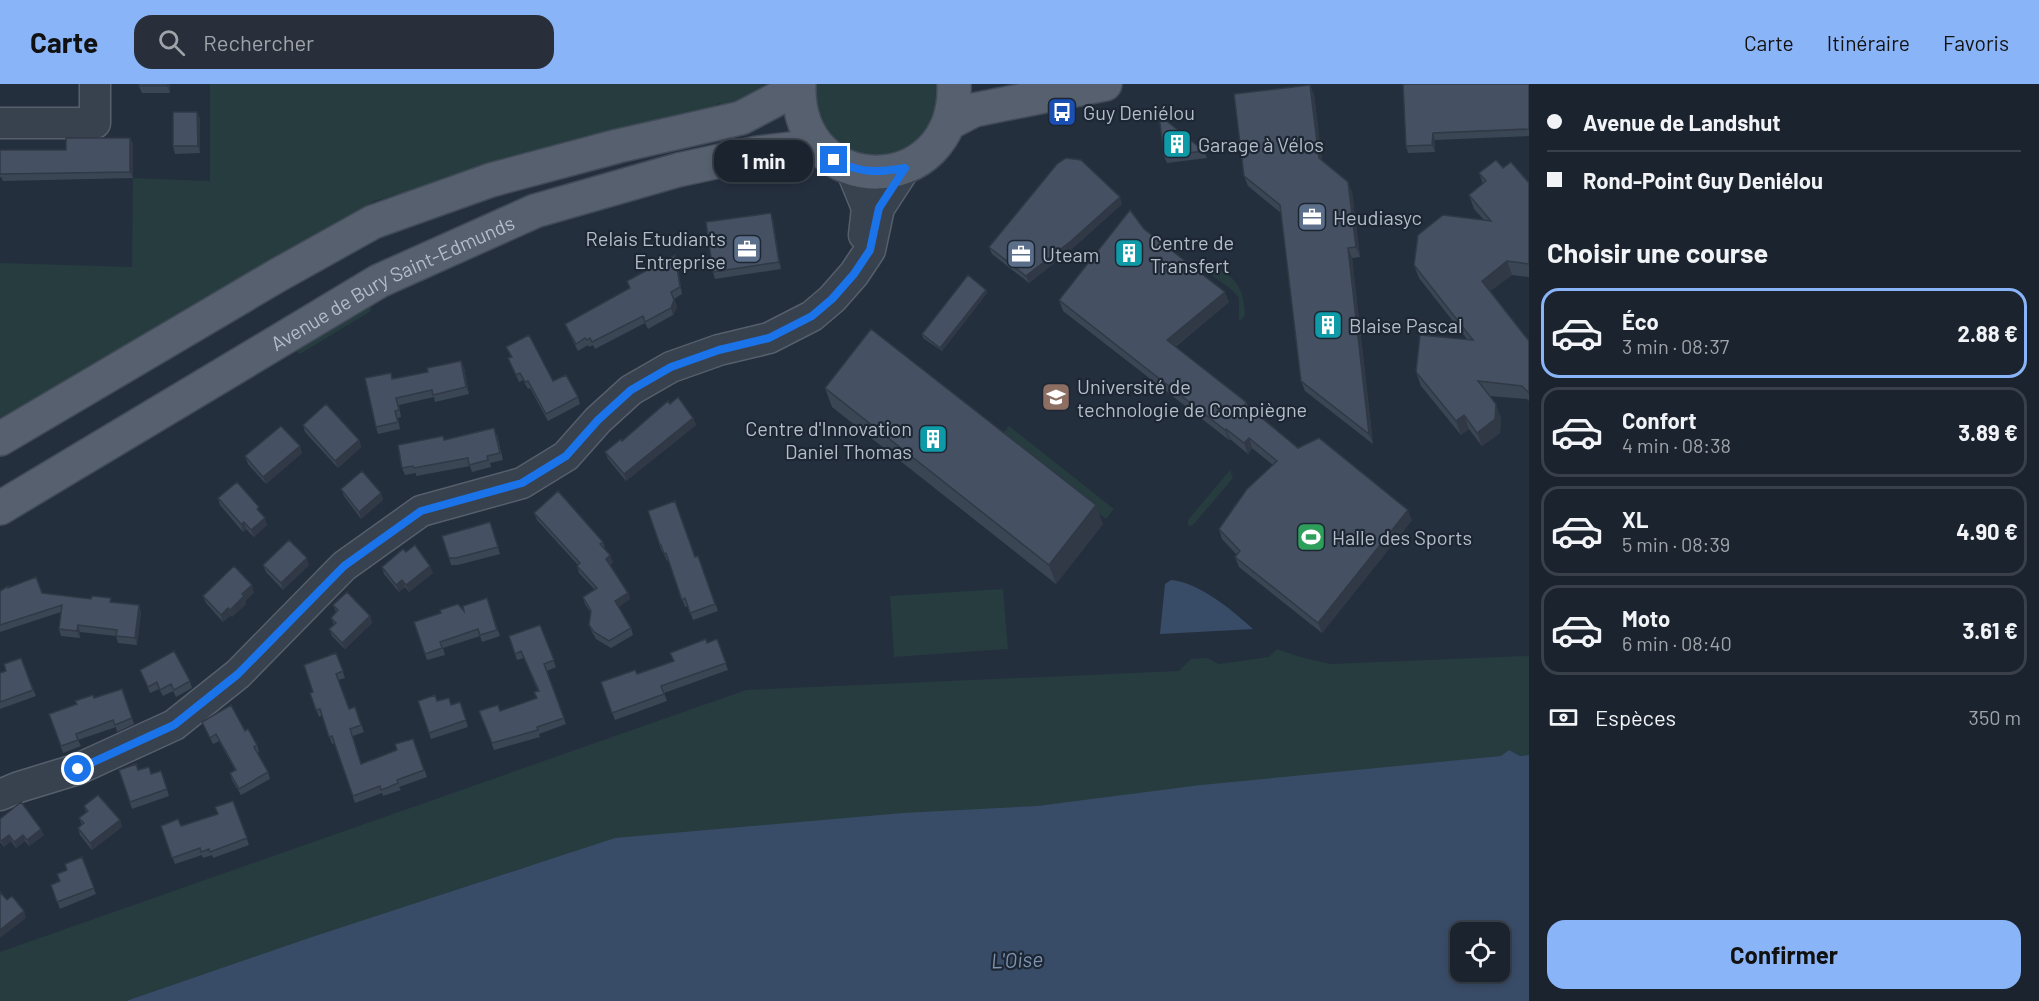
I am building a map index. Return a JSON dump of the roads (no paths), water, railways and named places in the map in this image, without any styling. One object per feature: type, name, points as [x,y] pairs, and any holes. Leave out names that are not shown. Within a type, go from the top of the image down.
[{"type":"main road","points":[[0,439],[278,275],[373,222],[491,180],[618,146],[741,118],[769,104],[794,84]]},
{"type":"main road","points":[[799,84],[798,104],[805,128],[819,148],[834,160],[851,169],[878,173],[905,168],[923,157],[939,142],[950,123],[954,103],[954,84]]},
{"type":"main road","points":[[950,123],[974,110],[1104,84]]},
{"type":"main road","name":"Avenue de Bury Saint-Edmunds","points":[[0,508],[379,281],[535,211],[678,170],[757,153],[819,148]]},
{"type":"street","points":[[0,123],[95,123],[95,84]]},
{"type":"street","points":[[0,795],[78,769],[174,725],[238,674],[344,566],[421,511],[522,483],[566,456],[598,420],[631,390],[671,367],[719,350],[769,338],[812,316],[832,299],[870,250],[879,208],[905,168]]},
{"type":"street","points":[[851,169],[867,208],[862,261]]},
{"type":"water","points":[[1171,580],[1193,586],[1204,592],[1226,606],[1253,629],[1160,634],[1165,584]]},
{"type":"water","name":"L'Oise","points":[[1509,750],[1520,756],[1529,755],[1529,1001],[126,1001],[312,937],[615,838],[903,813],[1037,806],[1201,785],[1501,756]]},
{"type":"place","name":"Guy Deniélou","points":[[1062,112]]},
{"type":"place","name":"Garage à Vélos","points":[[1177,144]]},
{"type":"place","name":"Heudiasyc","points":[[1312,217]]},
{"type":"place","name":"Relais Etudiants Entreprise","points":[[747,249]]},
{"type":"place","name":"Centre de Transfert","points":[[1129,253]]},
{"type":"place","name":"Uteam","points":[[1021,254]]},
{"type":"place","name":"Blaise Pascal","points":[[1328,325]]},
{"type":"place","name":"Université de technologie de Compiègne","points":[[1056,397]]},
{"type":"place","name":"Centre d'Innovation Daniel Thomas","points":[[933,439]]},
{"type":"place","name":"Halle des Sports","points":[[1311,537]]}]
